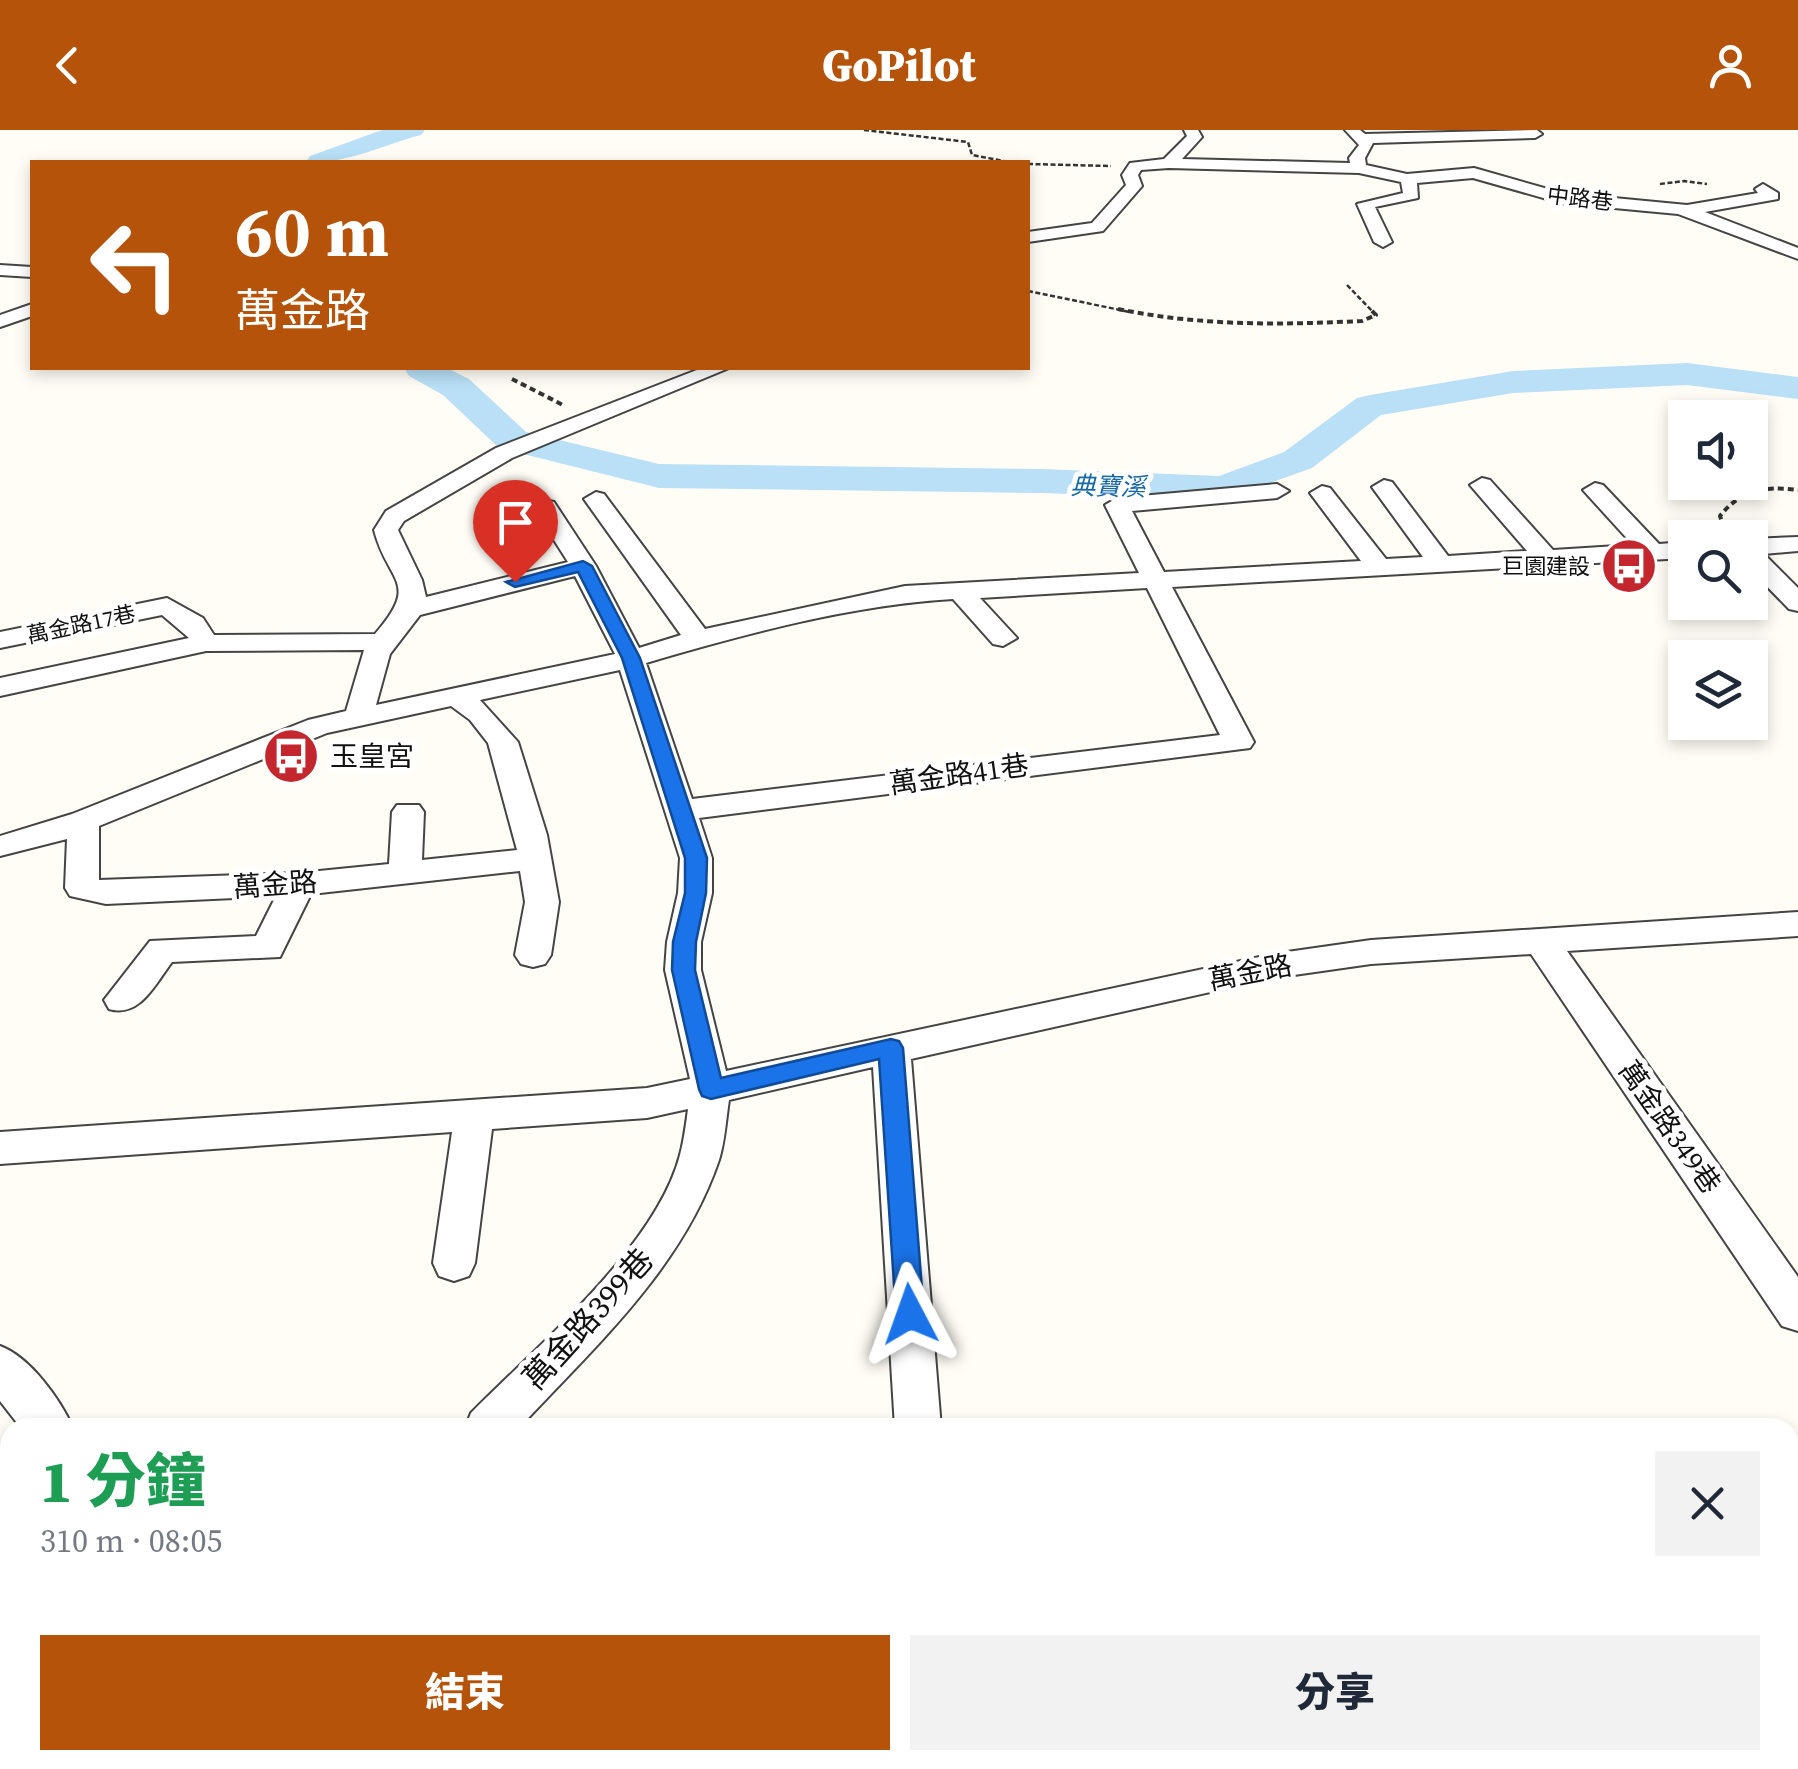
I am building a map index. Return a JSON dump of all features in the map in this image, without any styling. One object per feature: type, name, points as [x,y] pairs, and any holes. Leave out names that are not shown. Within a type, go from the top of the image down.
[{"type":"street","points":[[1169,163],[1195,137],[1192,130]]},
{"type":"street","points":[[1358,135],[1535,134]]},
{"type":"street","points":[[1358,135],[1367,149],[1358,158],[1359,168]]},
{"type":"street","name":"中路巷","points":[[1136,166],[1169,163],[1359,168],[1408,179],[1474,173],[1561,198],[1688,210],[1798,254]]},
{"type":"street","points":[[1030,237],[1098,227],[1134,186],[1130,175],[1136,166]]},
{"type":"street","points":[[1300,168],[1310,186]]},
{"type":"street","points":[[1382,242],[1364,204],[1412,195],[1408,179]]},
{"type":"street","points":[[1688,210],[1772,196],[1763,189]]},
{"type":"street","points":[[0,270],[30,272]]},
{"type":"street","points":[[0,321],[30,311]]},
{"type":"street","points":[[360,714],[367,675],[382,642],[410,608],[414,590],[388,546],[386,530],[395,516],[504,453],[714,370]]},
{"type":"street","points":[[1482,485],[1546,557]]},
{"type":"street","points":[[1384,488],[1440,562]]},
{"type":"street","points":[[1594,490],[1653,552]]},
{"type":"street","points":[[1158,581],[1116,504],[1277,491]]},
{"type":"street","points":[[1322,493],[1379,567]]},
{"type":"street","points":[[596,499],[698,639]]},
{"type":"street","points":[[545,507],[583,566],[631,658],[696,858],[696,893],[684,942],[683,970],[711,1089]]},
{"type":"street","points":[[1768,548],[1798,544]]},
{"type":"street","points":[[0,846],[32,840],[84,821],[318,726],[360,714],[631,658],[698,639],[905,594],[1668,551]]},
{"type":"street","points":[[410,608],[583,566]]},
{"type":"street","points":[[1768,570],[1798,602]]},
{"type":"street","name":"萬金路41巷","points":[[680,811],[1113,754],[1239,742],[1158,581]]},
{"type":"street","points":[[960,590],[1003,638]]},
{"type":"street","name":"萬金路17巷","points":[[0,640],[167,606],[193,624],[206,643]]},
{"type":"street","name":"萬金路17巷","points":[[0,686],[206,643],[382,642]]},
{"type":"street","points":[[456,696],[480,714],[503,742],[535,860],[542,902],[533,955]]},
{"type":"street","points":[[406,873],[408,812]]},
{"type":"street","name":"萬金路","points":[[84,821],[82,888],[89,892],[299,884],[535,860]]},
{"type":"street","points":[[122,1000],[162,950],[268,948],[299,884]]},
{"type":"street","name":"萬金路","points":[[0,1148],[647,1104],[1273,966],[1371,952],[1798,924]]},
{"type":"street","name":"萬金路349巷","points":[[1541,941],[1798,1312]]},
{"type":"street","points":[[891,1048],[917,1418]]},
{"type":"street","name":"萬金路399巷","points":[[498,1418],[632,1277],[674,1217],[700,1158],[711,1089]]},
{"type":"street","points":[[454,1263],[474,1115]]},
{"type":"street","points":[[0,1366],[42,1418]]},
{"type":"path","points":[[864,130],[968,142],[972,155],[998,160]]},
{"type":"path","points":[[1030,164],[1136,166]]},
{"type":"path","points":[[1030,291],[1157,317],[1255,326],[1362,321],[1376,315],[1346,285]]},
{"type":"path","points":[[512,379],[592,418]]},
{"type":"path","points":[[1721,520],[1720,516],[1732,499],[1766,485],[1798,490]]},
{"type":"waterway","name":"典寶溪","points":[[324,160],[365,142],[412,130]]},
{"type":"waterway","name":"典寶溪","points":[[426,370],[456,387],[513,440],[659,476],[1042,481],[1223,488],[1298,460],[1370,406],[1513,382],[1687,374],[1798,388]]},
{"type":"place","name":"巨園建設","points":[[1629,566]]},
{"type":"place","name":"玉皇宮","points":[[291,756]]},
{"type":"route","points":[[515,582],[583,566],[631,658],[696,858],[696,893],[684,942],[683,970],[711,1089],[891,1048],[910,1314]]}]
